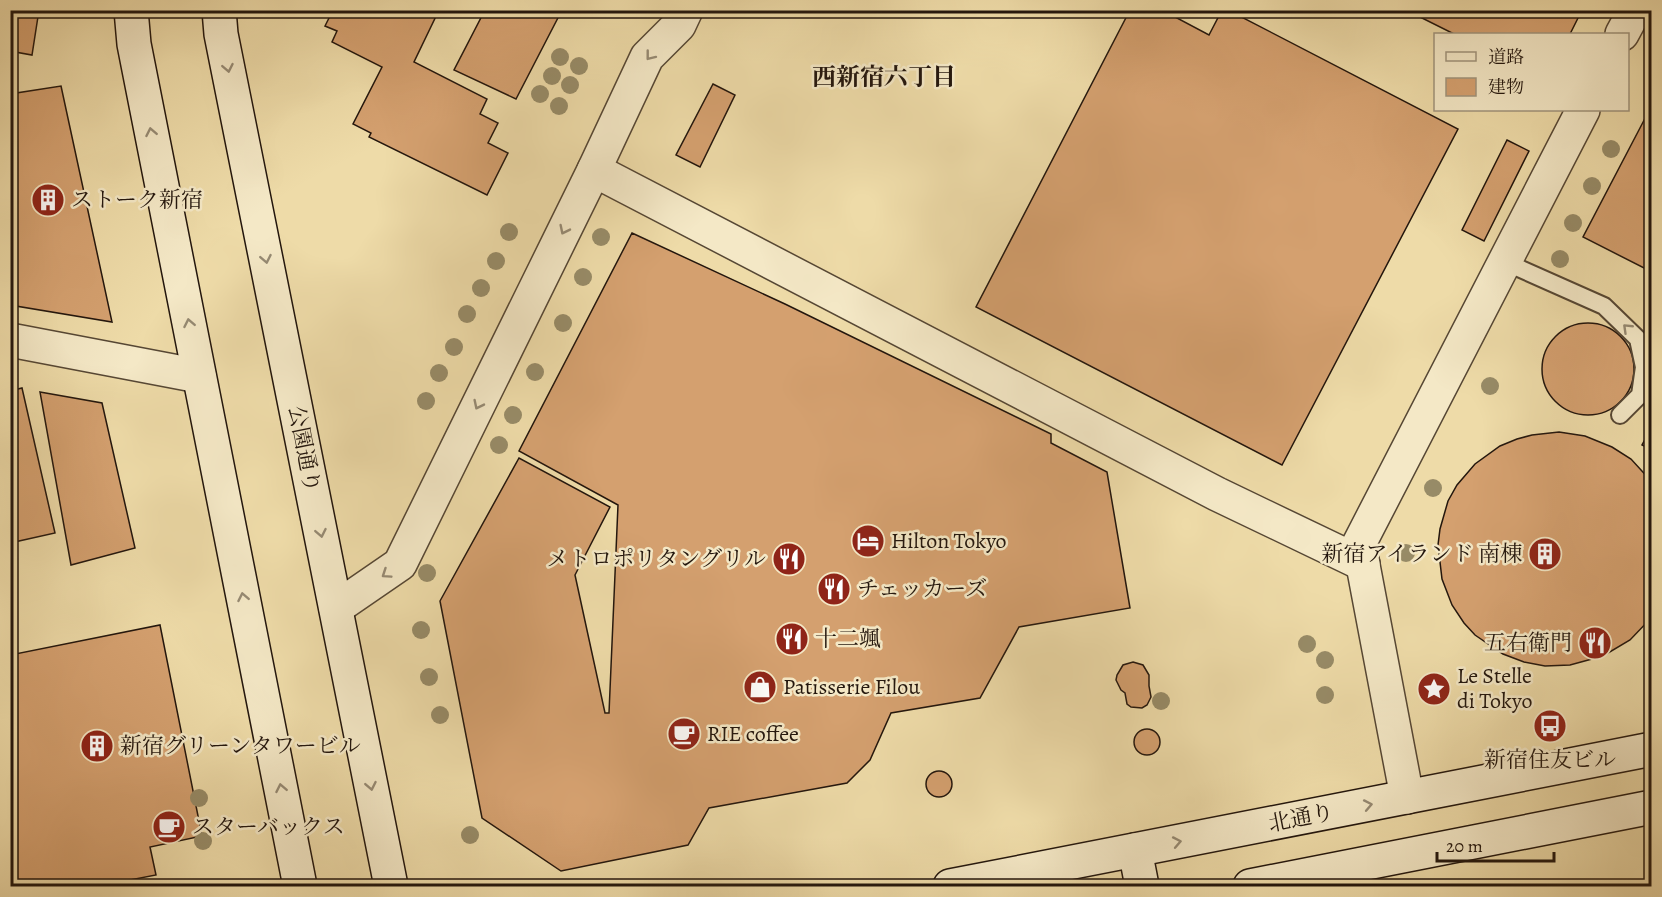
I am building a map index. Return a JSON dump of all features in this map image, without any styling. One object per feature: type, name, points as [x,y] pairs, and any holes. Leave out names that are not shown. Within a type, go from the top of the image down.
[{"type":"main road","points":[[131,10],[134,44],[300,886]]},
{"type":"main road","name":"公園通り","points":[[219,10],[221,34],[391,886]]},
{"type":"main road","points":[[336,608],[400,564],[594,170],[647,57],[679,25],[686,10]]},
{"type":"main road","points":[[1623,33],[1635,10]]},
{"type":"main road","points":[[1407,797],[1359,544],[1582,111]]},
{"type":"main road","points":[[594,170],[1206,489],[1363,564]]},
{"type":"main road","points":[[10,340],[199,376]]},
{"type":"main road","name":"北通り","points":[[950,886],[1081,874],[1135,850],[1652,749]]},
{"type":"main road","points":[[1250,886],[1652,807]]},
{"type":"main road","points":[[1135,850],[1142,886]]},
{"type":"lane","points":[[1505,262],[1604,306],[1638,339],[1644,367],[1640,395],[1620,415]]},
{"type":"building","points":[[10,10],[39,10],[32,55],[10,51]]},
{"type":"building","points":[[333,10],[439,10],[414,62],[487,99],[480,114],[498,123],[488,143],[508,153],[487,195],[369,137],[371,133],[353,124],[382,67],[332,42],[337,31],[325,26]]},
{"type":"building","points":[[485,10],[562,10],[516,99],[454,70]]},
{"type":"building","points":[[1130,10],[1162,10],[1209,35],[1222,10],[1228,10],[1458,129],[1282,465],[976,307]]},
{"type":"building","points":[[1406,10],[1582,10],[1570,33],[1452,33]]},
{"type":"building","points":[[713,84],[735,95],[700,167],[676,155]]},
{"type":"building","name":"ストーク新宿","points":[[61,86],[112,322],[10,305],[10,94]]},
{"type":"building","points":[[1652,105],[1652,272],[1583,237]]},
{"type":"building","points":[[1507,140],[1529,151],[1484,241],[1462,230]]},
{"type":"building","name":"Hilton Tokyo","points":[[632,233],[785,304],[1051,434],[1051,443],[1107,472],[1130,608],[1019,627],[980,698],[891,713],[870,760],[847,783],[709,808],[688,845],[561,871],[482,818],[440,601],[519,458],[610,507],[575,575],[605,713],[609,713],[618,505],[519,451]]},
{"type":"building","points":[[1588,323],[1606,327],[1620,337],[1630,351],[1634,369],[1630,387],[1620,401],[1606,411],[1588,415],[1570,411],[1556,401],[1546,387],[1542,369],[1546,351],[1556,337],[1570,327]]},
{"type":"building","points":[[22,388],[55,533],[10,543],[10,391]]},
{"type":"building","points":[[40,392],[102,403],[135,548],[71,565]]},
{"type":"building","points":[[1652,427],[1652,450],[1642,445]]},
{"type":"building","name":"新宿アイランド 南棟","points":[[1559,432],[1585,436],[1612,447],[1631,459],[1652,482],[1652,617],[1630,640],[1603,656],[1570,665],[1545,666],[1524,662],[1503,654],[1475,635],[1464,623],[1452,605],[1442,579],[1438,545],[1448,501],[1457,485],[1475,464],[1500,446],[1517,439]]},
{"type":"building","name":"新宿グリーンタワービル","points":[[160,625],[202,836],[150,847],[156,875],[99,886],[10,886],[10,655]]},
{"type":"building","points":[[1133,662],[1143,665],[1149,675],[1151,697],[1147,705],[1142,708],[1131,707],[1127,704],[1125,693],[1116,680],[1123,665]]},
{"type":"building","points":[[1147,729],[1156,733],[1160,742],[1156,751],[1147,755],[1138,751],[1134,742],[1138,733]]},
{"type":"building","points":[[939,771],[948,775],[952,784],[948,793],[939,797],[930,793],[926,784],[930,775]]},
{"type":"place","name":"ストーク新宿","points":[[48,200]]},
{"type":"place","name":"Hilton Tokyo","points":[[868,541]]},
{"type":"place","name":"新宿アイランド 南棟","points":[[1545,554]]},
{"type":"place","name":"メトロポリタングリル","points":[[789,559]]},
{"type":"place","name":"チェッカーズ","points":[[834,589]]},
{"type":"place","name":"十二颯","points":[[792,639]]},
{"type":"place","name":"五右衛門","points":[[1595,643]]},
{"type":"place","name":"Patisserie Filou","points":[[760,687]]},
{"type":"place","name":"Le Stelle di Tokyo","points":[[1434,689]]},
{"type":"place","name":"新宿住友ビル","points":[[1550,726]]},
{"type":"place","name":"RIE coffee","points":[[684,734]]},
{"type":"place","name":"新宿グリーンタワービル","points":[[97,746]]},
{"type":"place","name":"スターバックス","points":[[169,827]]},
{"type":"district","name":"西新宿六丁目","points":[[884,77]]}]
